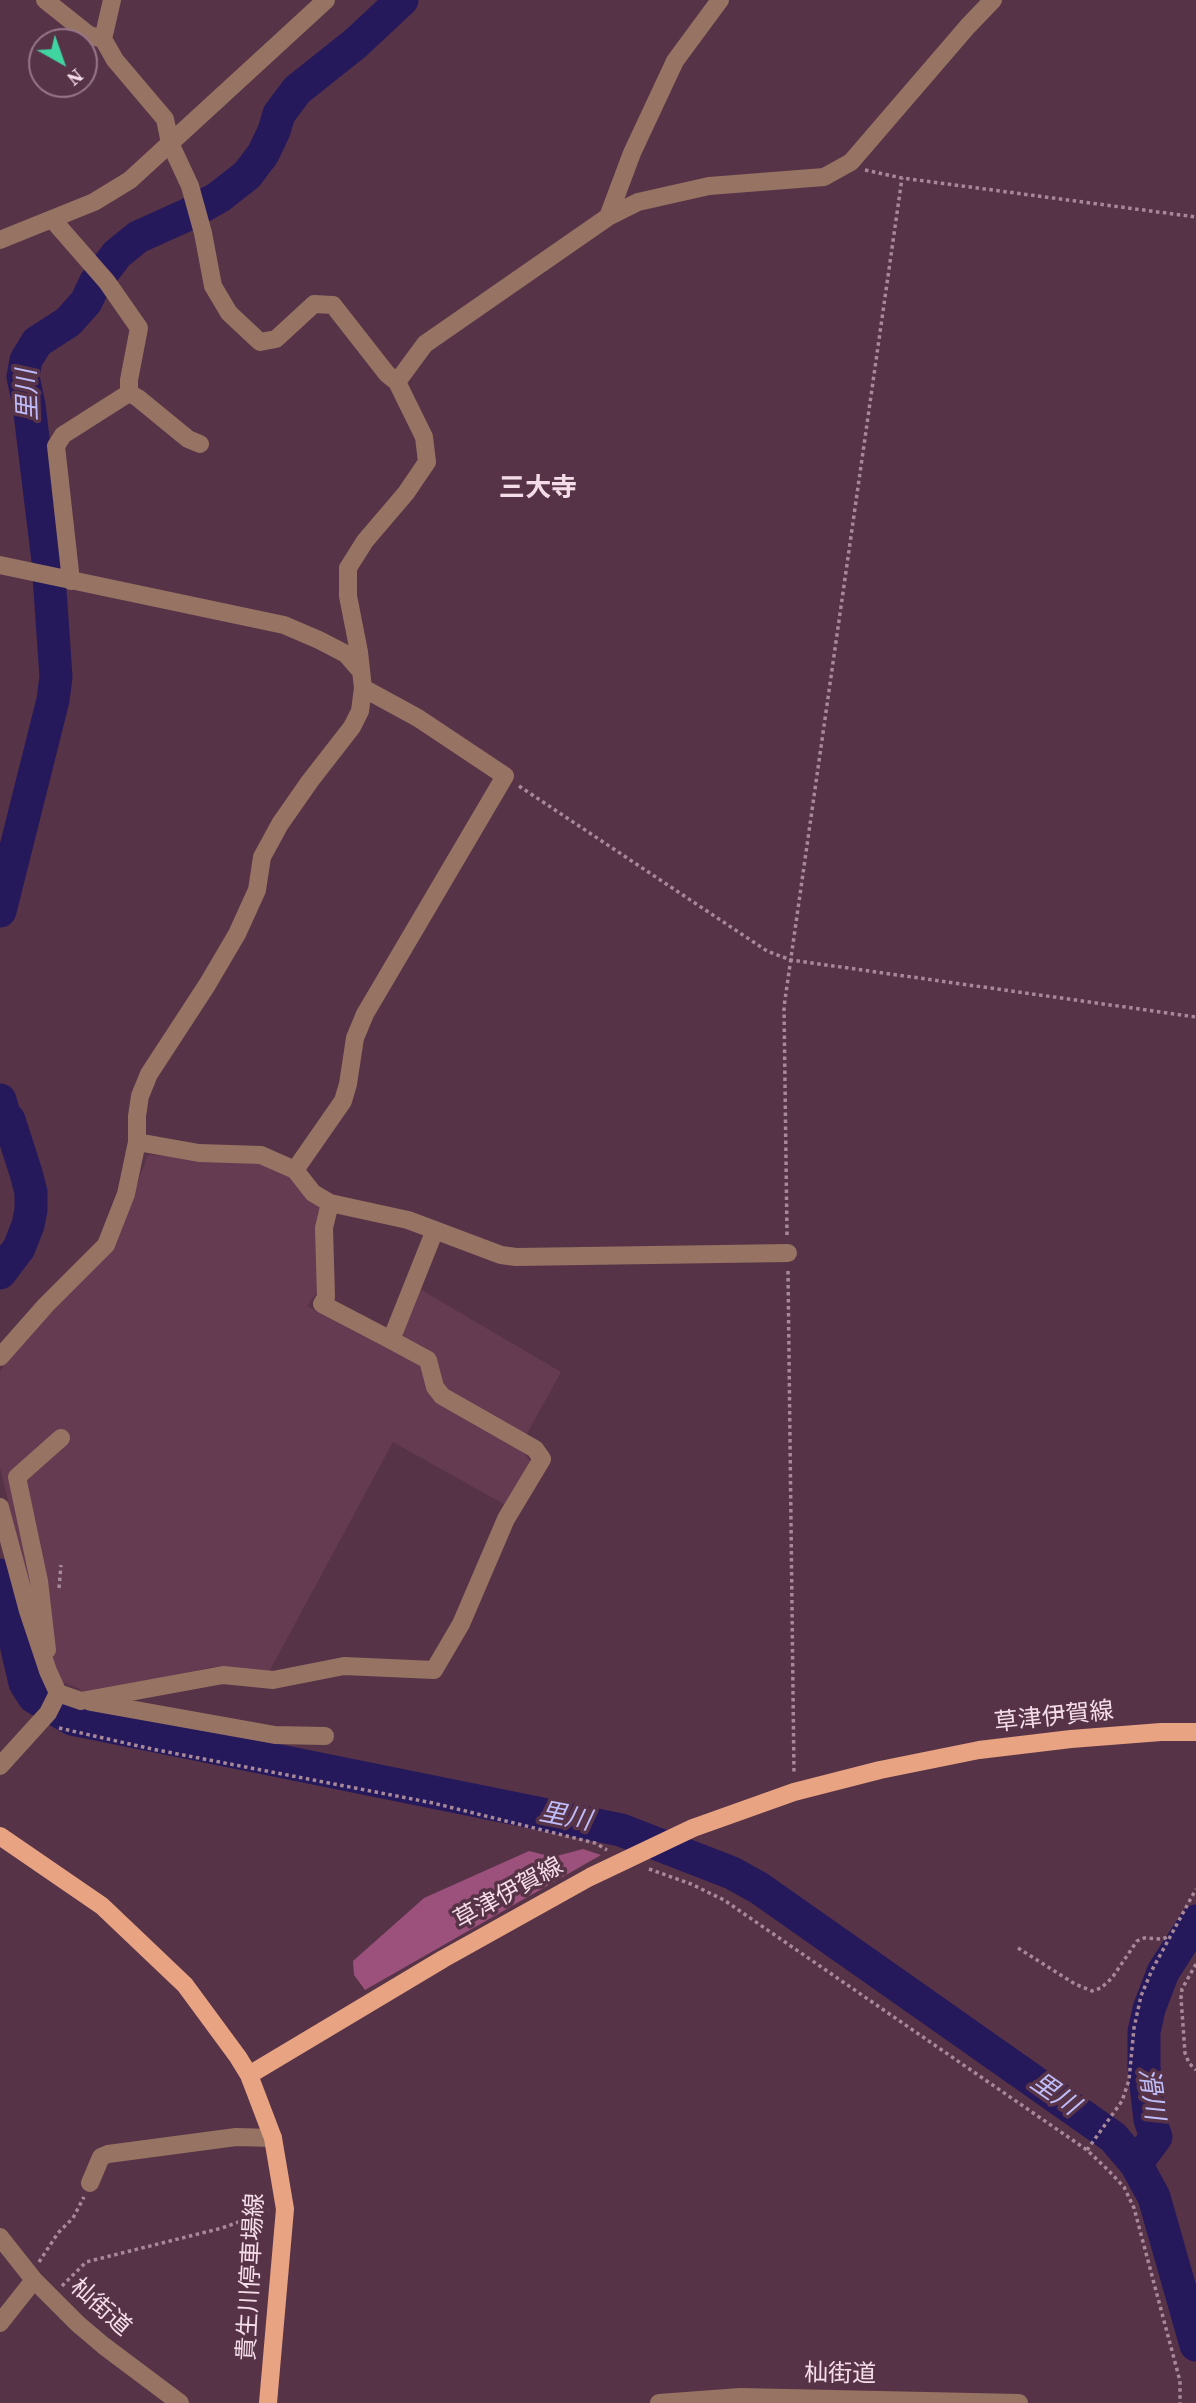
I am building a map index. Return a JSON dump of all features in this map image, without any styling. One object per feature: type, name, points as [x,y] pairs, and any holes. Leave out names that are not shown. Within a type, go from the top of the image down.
[{"type":"main road","name":"草津伊賀線","points":[[249,2075],[443,1959],[590,1877],[693,1828],[794,1792],[880,1769],[979,1750],[1071,1739],[1196,1732]]},
{"type":"main road","points":[[0,1836],[102,1906],[185,1985],[249,2075]]},
{"type":"main road","name":"貴生川停車場線","points":[[249,2075],[273,2138],[285,2209],[268,2403]]},
{"type":"street","points":[[45,0],[89,35],[103,39]]},
{"type":"street","points":[[0,1357],[106,1245],[126,1194],[138,1142],[137,1116],[140,1097],[149,1074],[237,934],[257,890],[262,857],[280,824],[310,780],[352,727],[360,711],[363,688],[348,596],[348,568],[365,541],[406,493],[427,462],[424,438],[397,382],[387,374],[333,305],[314,304],[276,339],[260,342],[229,313],[213,286],[190,186],[170,143],[165,119],[115,60],[103,39],[112,0]]},
{"type":"street","points":[[0,240],[94,202],[130,180],[326,0]]},
{"type":"street","points":[[608,217],[632,153],[676,61],[720,0]]},
{"type":"street","points":[[397,382],[425,344],[608,217],[638,202],[709,186],[824,177],[850,162],[993,0]]},
{"type":"street","points":[[52,219],[107,282],[139,328],[129,393]]},
{"type":"street","points":[[129,393],[188,439],[200,444]]},
{"type":"street","points":[[68,580],[56,446],[62,435],[129,393]]},
{"type":"street","points":[[0,565],[284,625],[346,654],[359,668]]},
{"type":"street","points":[[295,1170],[343,1101],[355,1038],[365,1014],[505,776],[418,718],[363,688]]},
{"type":"street","points":[[138,1142],[199,1153],[261,1155],[295,1170],[313,1193],[330,1203],[408,1220],[501,1255],[516,1257],[788,1253]]},
{"type":"street","points":[[1,1765],[51,1706],[223,1675],[273,1680],[344,1666],[434,1670],[461,1624],[506,1519],[542,1459],[535,1449],[442,1396],[435,1387],[428,1360],[322,1304],[326,1297],[324,1228],[330,1203]]},
{"type":"street","points":[[391,1340],[435,1230]]},
{"type":"street","points":[[51,1706],[47,1634],[17,1477],[61,1438]]},
{"type":"street","points":[[0,1507],[27,1611],[48,1671]]},
{"type":"street","points":[[81,1700],[275,1735],[325,1736]]},
{"type":"street","points":[[90,2183],[101,2157],[108,2154],[236,2137],[273,2138]]},
{"type":"street","name":"杣街道","points":[[0,2237],[32,2278],[104,2347],[180,2403]]},
{"type":"street","points":[[0,2323],[32,2278]]},
{"type":"street","name":"杣街道","points":[[659,2403],[740,2397],[1019,2403]]},
{"type":"path","points":[[850,162],[859,169],[902,178],[1196,216]]},
{"type":"path","points":[[794,1792],[784,1007],[902,178]]},
{"type":"path","points":[[505,776],[767,951],[791,960],[1196,1017]]},
{"type":"path","points":[[51,1706],[81,1735],[433,1803],[539,1828],[595,1843],[724,1900],[1087,2150],[1124,2187],[1134,2208],[1180,2381],[1180,2403]]},
{"type":"path","points":[[1087,2150],[1114,2114],[1129,2080],[1140,1996],[1196,1889]]},
{"type":"path","points":[[1018,1948],[1074,1984],[1092,1991],[1101,1988],[1112,1978],[1137,1941],[1170,1936]]},
{"type":"path","points":[[1196,1964],[1182,1989],[1181,1998],[1185,2053],[1196,2070]]},
{"type":"path","points":[[32,2278],[58,2233],[73,2218],[90,2183]]},
{"type":"path","points":[[52,2298],[86,2262],[222,2228],[264,2212],[285,2209]]},
{"type":"shaded area","points":[[148,1155],[259,1162],[291,1178],[321,1207],[317,1292],[307,1306],[396,1350],[418,1288],[561,1372],[519,1448],[532,1463],[507,1506],[393,1442],[269,1672],[212,1667],[86,1696],[78,1688],[62,1682],[34,1612],[0,1467],[0,1372],[8,1358],[112,1251]]},
{"type":"shaded area","points":[[583,1849],[601,1855],[365,1990],[354,1975],[353,1961],[424,1898],[529,1851],[553,1857]]},
{"type":"waterway","name":"里川","points":[[0,911],[53,700],[56,677],[48,561],[29,405],[23,377],[26,360],[37,342],[68,322],[86,302],[95,283],[117,254],[138,237],[219,197],[247,175],[263,154],[279,114],[297,90],[356,43],[402,0]]},
{"type":"waterway","name":"里川","points":[[0,1100],[9,1120],[31,1192],[28,1225],[19,1248],[0,1273]]},
{"type":"waterway","name":"里川","points":[[0,1575],[25,1683],[34,1697],[72,1719],[621,1830],[732,1873],[759,1888],[1113,2137],[1136,2164],[1154,2197],[1196,2345]]},
{"type":"waterway","name":"滑川","points":[[1136,2164],[1156,2137],[1150,2120],[1144,2067],[1144,2032],[1149,2009],[1163,1972],[1196,1921]]},
{"type":"district","name":"三大寺","points":[[538,489]]}]
